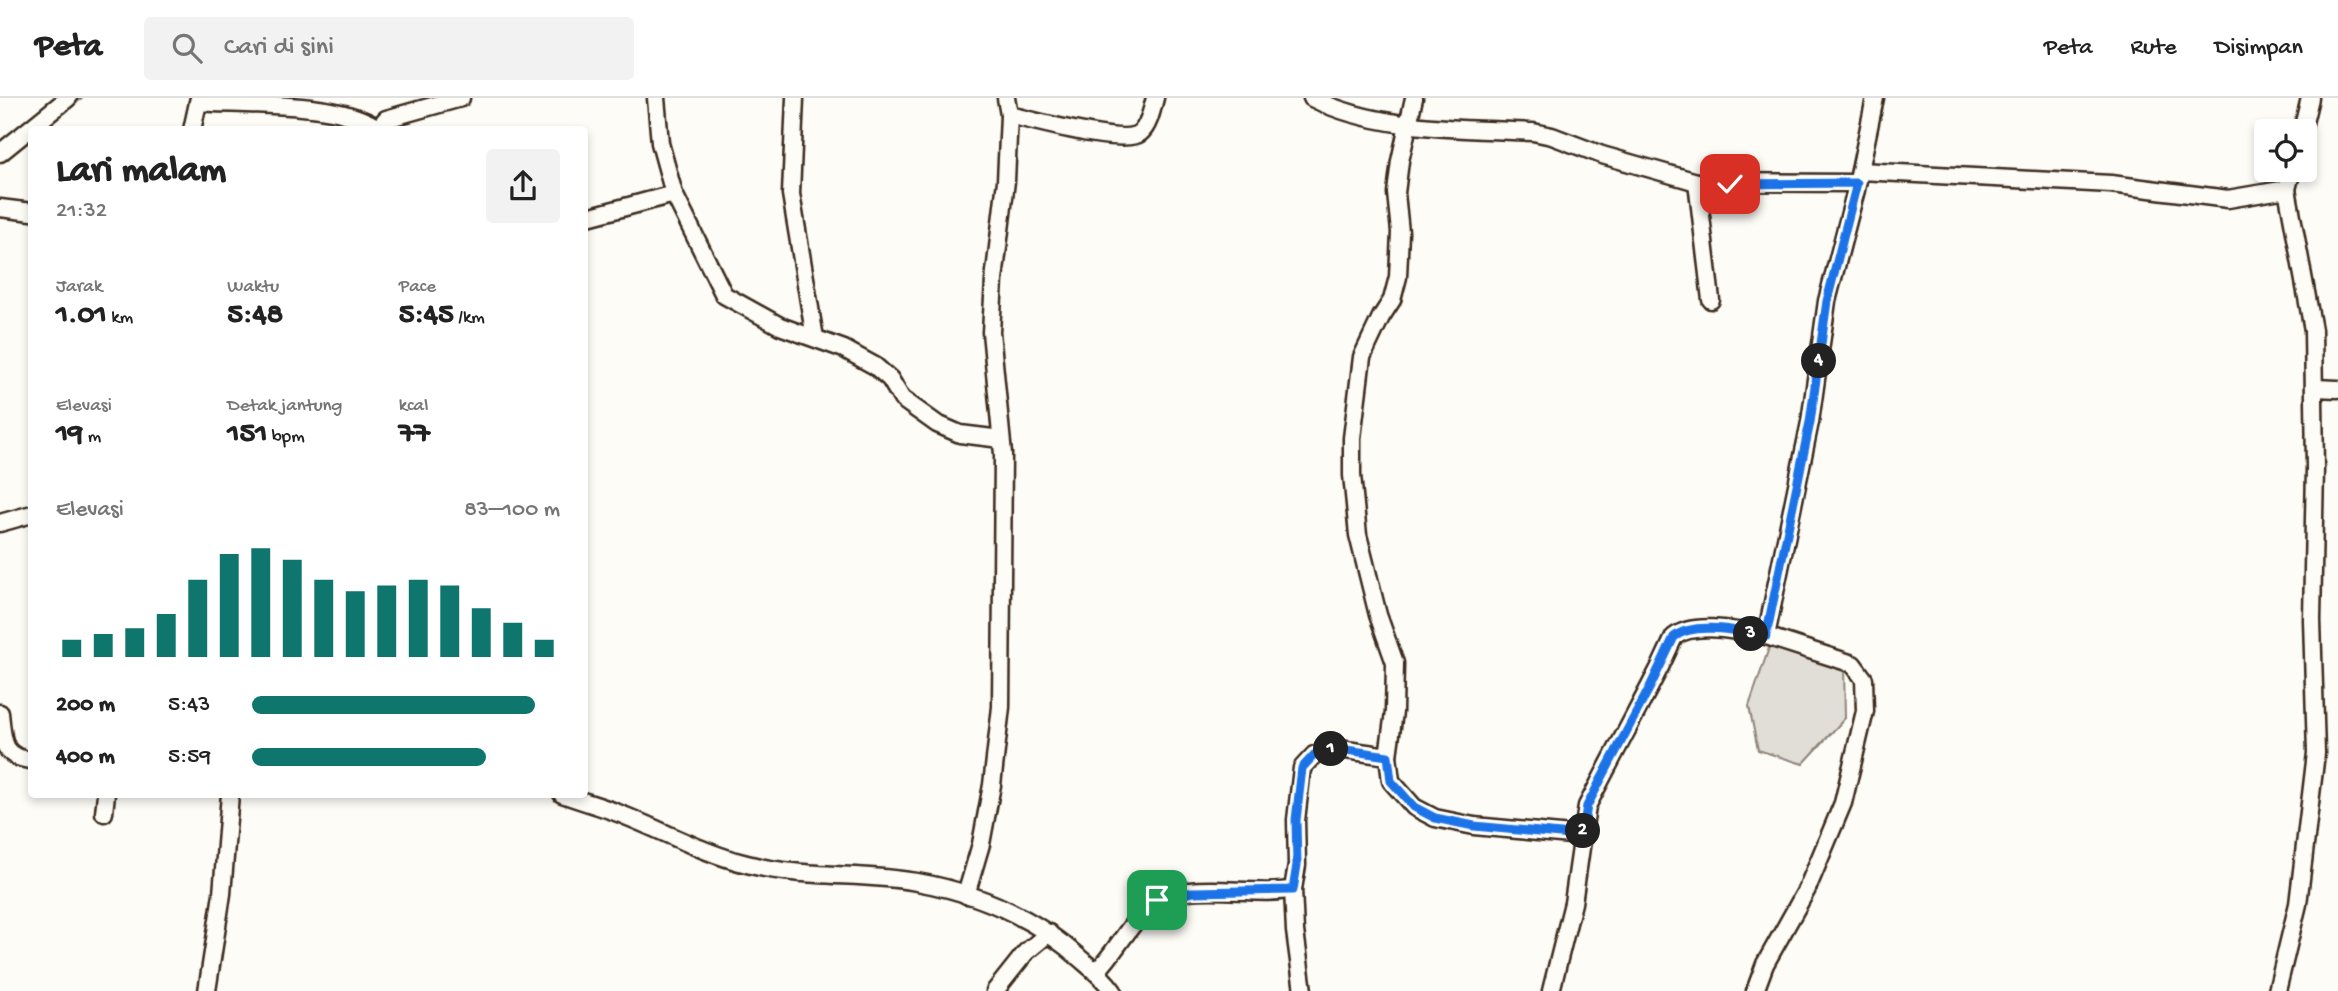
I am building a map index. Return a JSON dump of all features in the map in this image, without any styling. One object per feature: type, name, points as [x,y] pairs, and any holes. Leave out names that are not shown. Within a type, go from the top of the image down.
[{"type":"street","points":[[33,126],[68,98]]},
{"type":"street","points":[[380,126],[386,119],[461,98]]},
{"type":"street","points":[[656,98],[660,143],[674,194],[724,295],[780,326],[844,349],[875,366],[890,379],[902,399],[937,424],[960,434],[1001,439]]},
{"type":"street","points":[[794,98],[791,194],[815,338]]},
{"type":"street","points":[[966,895],[981,844],[992,785],[1000,707],[1003,588],[1001,439],[991,332],[994,280],[1006,181],[1009,115],[1006,98]]},
{"type":"street","points":[[1009,115],[1112,137],[1132,137],[1142,132],[1155,98]]},
{"type":"street","points":[[1312,98],[1333,109],[1381,121],[1542,134],[1602,155],[1697,182],[1859,177],[2111,184],[2228,199],[2287,189]]},
{"type":"street","points":[[1414,98],[1399,161],[1396,194],[1401,244],[1398,277],[1392,300],[1362,357],[1352,438],[1352,475],[1358,535],[1378,615],[1395,663],[1394,712],[1388,756],[1391,781],[1414,807],[1435,818],[1474,826],[1582,836]]},
{"type":"street","points":[[1766,636],[1810,422],[1827,301],[1859,177],[1874,98]]},
{"type":"street","points":[[2304,119],[2310,98]]},
{"type":"street","points":[[193,126],[198,100],[321,110],[368,121],[374,126]]},
{"type":"street","points":[[0,153],[28,130]]},
{"type":"street","points":[[1697,182],[1711,300]]},
{"type":"street","points":[[2277,991],[2298,904],[2316,752],[2312,620],[2315,388],[2313,330],[2287,189],[2289,182]]},
{"type":"street","points":[[588,217],[674,194]]},
{"type":"street","points":[[0,208],[28,212]]},
{"type":"street","points":[[2315,388],[2338,389]]},
{"type":"street","points":[[0,523],[28,515]]},
{"type":"street","points":[[1551,991],[1573,903],[1587,806],[1674,637],[1690,629],[1718,629],[1766,636],[1853,664],[1864,679],[1865,711],[1843,803],[1807,889],[1765,964],[1755,991]]},
{"type":"street","points":[[0,713],[5,746],[15,758],[28,760]]},
{"type":"street","points":[[1303,991],[1293,890],[1297,865],[1296,820],[1302,768],[1314,755],[1332,748],[1388,756]]},
{"type":"street","points":[[104,813],[106,798]]},
{"type":"street","points":[[207,991],[222,894],[230,798]]},
{"type":"street","points":[[573,798],[619,814],[715,856],[749,865],[782,872],[916,881],[1012,911],[1049,933],[1096,972],[1113,991]]},
{"type":"street","points":[[1096,972],[1109,959],[1145,910],[1157,900],[1193,892],[1293,890]]},
{"type":"street","points":[[995,991],[1026,952],[1049,933]]},
{"type":"shaded area","points":[[1770,645],[1844,665],[1845,718],[1803,764],[1758,750],[1749,706]]},
{"type":"waterway","points":[[47,126],[82,98]]},
{"type":"waterway","points":[[19,147],[28,141]]},
{"type":"route","points":[[1157,900],[1174,894],[1193,892],[1292,891],[1296,880],[1296,820],[1302,768],[1314,755],[1332,748],[1388,756],[1391,781],[1414,807],[1435,818],[1474,826],[1582,836],[1587,806],[1674,637],[1679,632],[1690,629],[1718,629],[1766,636],[1810,422],[1827,301],[1857,183],[1730,184]]}]
